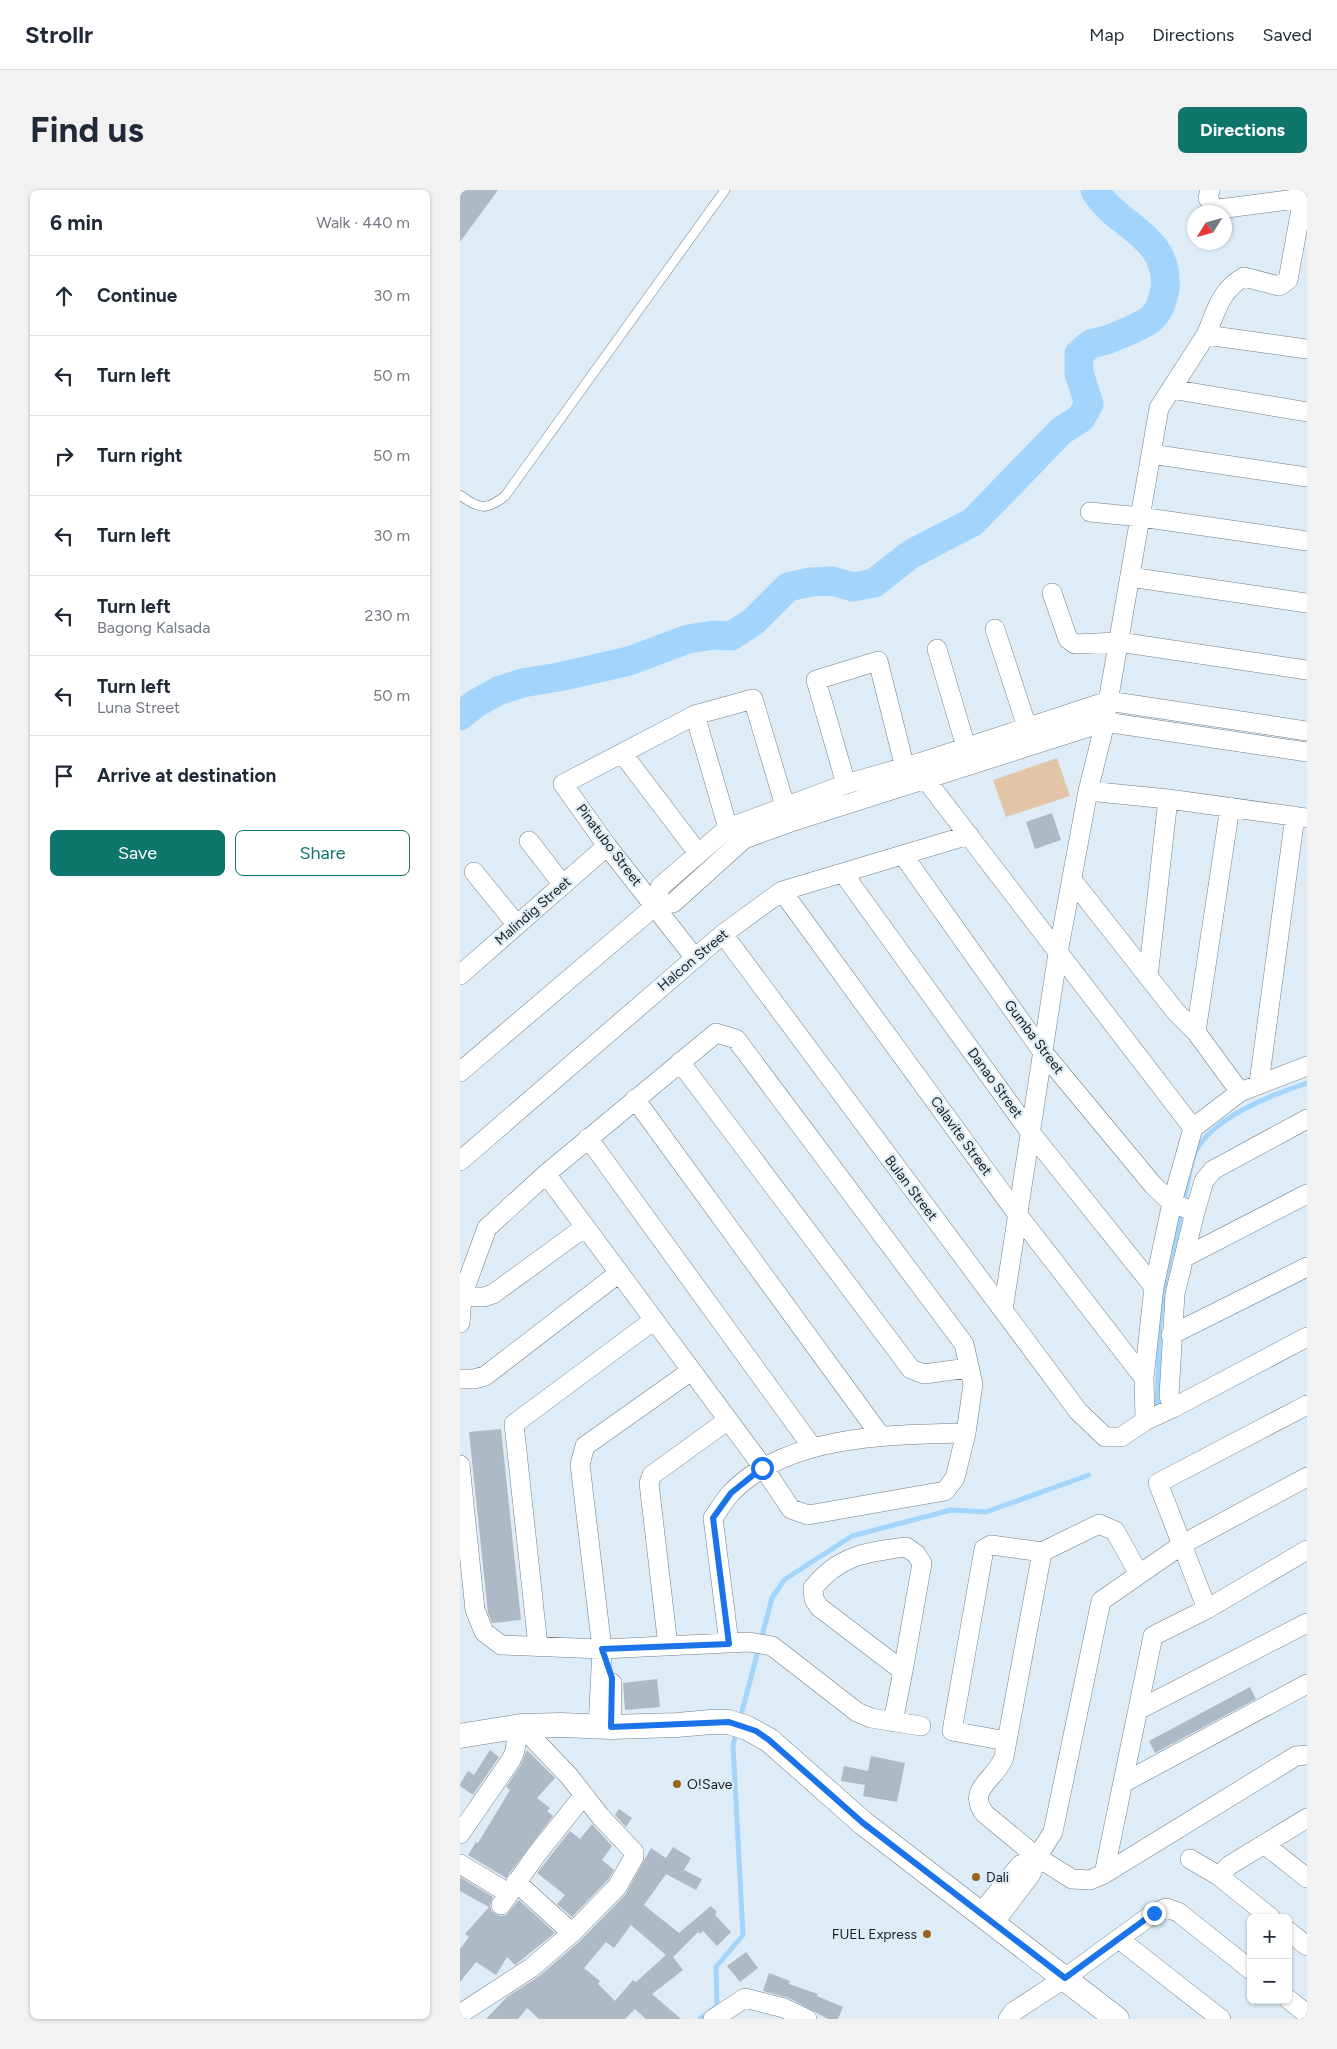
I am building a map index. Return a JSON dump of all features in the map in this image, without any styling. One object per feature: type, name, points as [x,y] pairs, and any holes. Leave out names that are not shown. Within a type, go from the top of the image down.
[{"type":"street","points":[[1002,1310],[1058,953],[1088,791],[1105,722],[1159,408],[1206,335],[1224,292],[1233,283],[1244,277],[1279,286],[1288,280],[1304,194],[1219,208],[1212,205],[1208,198],[1210,190]]},
{"type":"street","points":[[1206,335],[1307,349]]},
{"type":"street","points":[[1171,389],[1307,412]]},
{"type":"street","points":[[1151,454],[1307,476]]},
{"type":"street","points":[[1090,512],[1140,516],[1307,541]]},
{"type":"street","points":[[1130,577],[1307,603]]},
{"type":"street","points":[[1052,593],[1068,639],[1075,644],[1119,642],[1307,670]]},
{"type":"street","points":[[995,630],[1027,727]]},
{"type":"street","points":[[937,649],[966,747]]},
{"type":"street","points":[[846,784],[816,680],[878,661],[905,768]]},
{"type":"street","points":[[698,853],[622,753],[695,715],[753,699],[785,806]]},
{"type":"street","points":[[655,906],[660,887],[728,828],[846,784],[905,768],[1108,702],[1307,731]]},
{"type":"street","points":[[695,715],[728,828]]},
{"type":"street","points":[[460,1072],[655,906],[673,903],[744,839],[800,819],[1105,722],[1307,752]]},
{"type":"street","name":"Pinatubo Street","points":[[622,753],[563,784],[607,846],[695,958]]},
{"type":"street","points":[[926,780],[1193,1128],[1183,1208],[1185,1257],[1175,1294],[1171,1334],[1169,1396],[1173,1408]]},
{"type":"street","points":[[1088,791],[1301,816],[1260,1083]]},
{"type":"street","points":[[1148,977],[1168,799]]},
{"type":"street","points":[[1196,1032],[1230,807]]},
{"type":"street","name":"Halcon Street","points":[[460,1161],[723,934],[782,891],[968,835]]},
{"type":"street","points":[[529,840],[563,885]]},
{"type":"street","name":"Malindig Street","points":[[462,969],[607,846]]},
{"type":"street","name":"Gumba Street","points":[[903,855],[1042,1051],[1153,1186],[1183,1208]]},
{"type":"street","points":[[474,872],[516,925]]},
{"type":"street","name":"Danao Street","points":[[843,873],[1030,1132],[1154,1288]]},
{"type":"street","points":[[1072,880],[1176,1012],[1196,1032],[1240,1092]]},
{"type":"street","name":"Calavite Street","points":[[782,891],[1018,1215],[1144,1378]]},
{"type":"street","name":"Bulan Street","points":[[723,934],[1078,1411],[1104,1437],[1121,1437],[1145,1421]]},
{"type":"street","points":[[460,1323],[462,1296],[487,1228],[546,1174],[588,1138],[716,1032],[736,1039],[964,1344],[972,1384],[966,1433],[955,1478],[945,1490],[808,1515],[791,1510],[728,1420],[546,1174]]},
{"type":"street","points":[[680,1062],[911,1369],[924,1374],[968,1368]]},
{"type":"street","points":[[1193,1128],[1240,1092],[1307,1066]]},
{"type":"street","points":[[636,1099],[880,1435]]},
{"type":"street","points":[[1307,1119],[1213,1170],[1183,1208],[1154,1288],[1144,1378],[1145,1421],[1307,1337]]},
{"type":"street","points":[[588,1138],[813,1448]]},
{"type":"street","points":[[1185,1257],[1307,1194]]},
{"type":"street","points":[[462,1296],[484,1297],[493,1294],[585,1228]]},
{"type":"street","points":[[1171,1334],[1307,1267]]},
{"type":"street","points":[[460,1379],[474,1380],[485,1376],[619,1274]]},
{"type":"street","points":[[538,1646],[514,1424],[654,1320]]},
{"type":"street","points":[[604,1727],[612,1678],[602,1649],[580,1464],[585,1446],[692,1371]]},
{"type":"street","points":[[1207,1609],[1158,1483],[1307,1405]]},
{"type":"street","points":[[668,1646],[649,1483],[652,1474],[728,1420]]},
{"type":"street","points":[[729,1644],[713,1518],[731,1493],[762,1468],[813,1448],[880,1435],[966,1433]]},
{"type":"street","points":[[460,1465],[475,1610],[484,1632],[501,1645],[602,1649],[749,1642],[772,1646],[857,1712],[871,1718],[921,1726]]},
{"type":"street","points":[[988,1918],[1031,1874],[1037,1857],[1052,1832],[1101,1601],[1183,1544],[1307,1478]]},
{"type":"street","points":[[1006,1741],[952,1731],[984,1548],[991,1545],[1042,1552],[1099,1524],[1115,1531],[1139,1574]]},
{"type":"street","points":[[893,1722],[903,1671],[922,1563],[916,1554],[906,1548],[865,1552],[843,1562],[823,1576],[813,1588],[814,1599],[819,1607],[903,1671]]},
{"type":"street","points":[[1104,1874],[1153,1636],[1207,1609],[1307,1550]]},
{"type":"street","points":[[1042,1552],[1002,1764],[981,1787],[978,1797],[979,1807],[1037,1857],[1072,1879],[1090,1880],[1104,1874],[1296,1756],[1307,1755]]},
{"type":"street","points":[[1138,1710],[1307,1622]]},
{"type":"street","points":[[1123,1783],[1307,1684]]},
{"type":"street","points":[[460,1736],[520,1726],[738,1725],[769,1740],[863,1823],[1117,2019]]},
{"type":"street","points":[[460,2014],[531,1968],[572,1932],[617,1888],[634,1856],[634,1852],[600,1816],[569,1776],[520,1726]]},
{"type":"street","points":[[460,1834],[511,1760],[515,1751],[520,1726]]},
{"type":"street","points":[[508,1893],[536,1854],[584,1795]]},
{"type":"street","points":[[1219,1876],[1230,1865],[1307,1818]]},
{"type":"street","points":[[1264,1844],[1307,1878]]},
{"type":"street","points":[[1190,1859],[1219,1876],[1266,1914]]},
{"type":"street","points":[[460,1864],[572,1932]]},
{"type":"street","points":[[1012,2017],[1154,1913],[1166,1908],[1178,1912],[1247,1967]]},
{"type":"street","points":[[1292,1934],[1307,1946]]},
{"type":"street","points":[[1118,1939],[1221,2019]]},
{"type":"street","points":[[717,2017],[745,1998],[783,2014],[806,2019]]},
{"type":"street","points":[[1292,2002],[1307,2014]]},
{"type":"lane","points":[[460,495],[480,507],[490,506],[505,496],[725,190]]},
{"type":"shaded area","points":[[1057,758],[1070,796],[1006,817],[993,780]]},
{"type":"building","points":[[460,190],[498,190],[460,242]]},
{"type":"building","points":[[1052,813],[1061,840],[1035,849],[1026,822]]},
{"type":"building","points":[[501,1429],[521,1620],[492,1623],[488,1613],[469,1432]]},
{"type":"building","points":[[657,1679],[660,1707],[625,1710],[623,1683]]},
{"type":"building","points":[[1250,1687],[1256,1699],[1155,1753],[1149,1741]]},
{"type":"building","points":[[490,1750],[499,1757],[473,1795],[460,1786],[460,1784],[468,1771],[474,1775]]},
{"type":"building","points":[[527,1750],[555,1778],[537,1798],[550,1808],[547,1811],[553,1816],[506,1878],[468,1855],[476,1842],[478,1843],[510,1790],[506,1787],[520,1766]]},
{"type":"building","points":[[871,1756],[905,1763],[897,1802],[863,1796],[865,1785],[841,1781],[844,1766],[868,1771]]},
{"type":"building","points":[[619,1809],[632,1818],[626,1827],[615,1815]]},
{"type":"building","points":[[592,1824],[612,1846],[602,1860],[614,1870],[608,1880],[572,1917],[557,1904],[565,1895],[537,1873],[570,1831],[580,1839]]},
{"type":"building","points":[[673,1847],[691,1858],[684,1870],[702,1879],[696,1890],[666,1874],[644,1905],[679,1933],[711,1906],[717,1912],[715,1915],[731,1932],[717,1946],[703,1931],[700,1934],[698,1932],[673,1957],[683,1970],[652,1994],[681,2019],[646,2019],[635,2009],[625,2019],[539,2019],[527,2008],[518,2019],[486,2019],[507,1997],[538,1977],[579,1942],[625,1895],[651,1848],[666,1858]],"holes":[[[631,1925],[666,1955],[636,1982],[633,1980],[615,2001],[598,1984],[600,1981],[584,1968],[606,1942],[614,1948]]]},
{"type":"building","points":[[460,1877],[493,1897],[490,1905],[491,1910],[495,1914],[506,1915],[519,1900],[555,1933],[515,1965],[507,1957],[496,1975],[476,1962],[460,1982],[460,1949],[469,1937],[465,1934],[489,1907],[460,1891]]},
{"type":"building","points":[[746,1952],[758,1968],[740,1982],[727,1966]]},
{"type":"building","points":[[769,1973],[790,1981],[789,1984],[818,1994],[817,1996],[843,2007],[838,2019],[828,2019],[789,1998],[763,1991]]},
{"type":"waterway","points":[[460,716],[475,704],[498,691],[522,683],[559,677],[629,661],[688,639],[714,635],[731,636],[753,622],[788,587],[811,582],[832,581],[853,587],[874,583],[911,554],[973,522],[1061,431],[1081,418],[1089,404],[1079,373],[1079,354],[1091,344],[1104,341],[1147,322],[1157,312],[1162,301],[1165,289],[1164,271],[1159,256],[1151,244],[1104,203],[1095,190]]},
{"type":"waterway","points":[[1183,1204],[1194,1156],[1204,1139],[1230,1117],[1246,1108],[1278,1093],[1307,1083]]},
{"type":"waterway","points":[[1157,1406],[1160,1322],[1165,1281],[1182,1212]]},
{"type":"waterway","points":[[740,1719],[772,1598],[784,1580],[852,1536],[951,1510],[986,1512],[1089,1475]]},
{"type":"waterway","points":[[700,2019],[717,2006],[716,1967],[743,1935],[733,1745],[736,1732]]},
{"type":"place","name":"O!Save","points":[[677,1784]]},
{"type":"place","name":"Dali","points":[[976,1877]]},
{"type":"place","name":"FUEL Express","points":[[927,1934]]},
{"type":"route","points":[[762,1468],[731,1493],[713,1518],[729,1644],[602,1649],[612,1678],[611,1727],[729,1722],[756,1731],[769,1740],[863,1823],[1065,1978],[1154,1913]]}]
